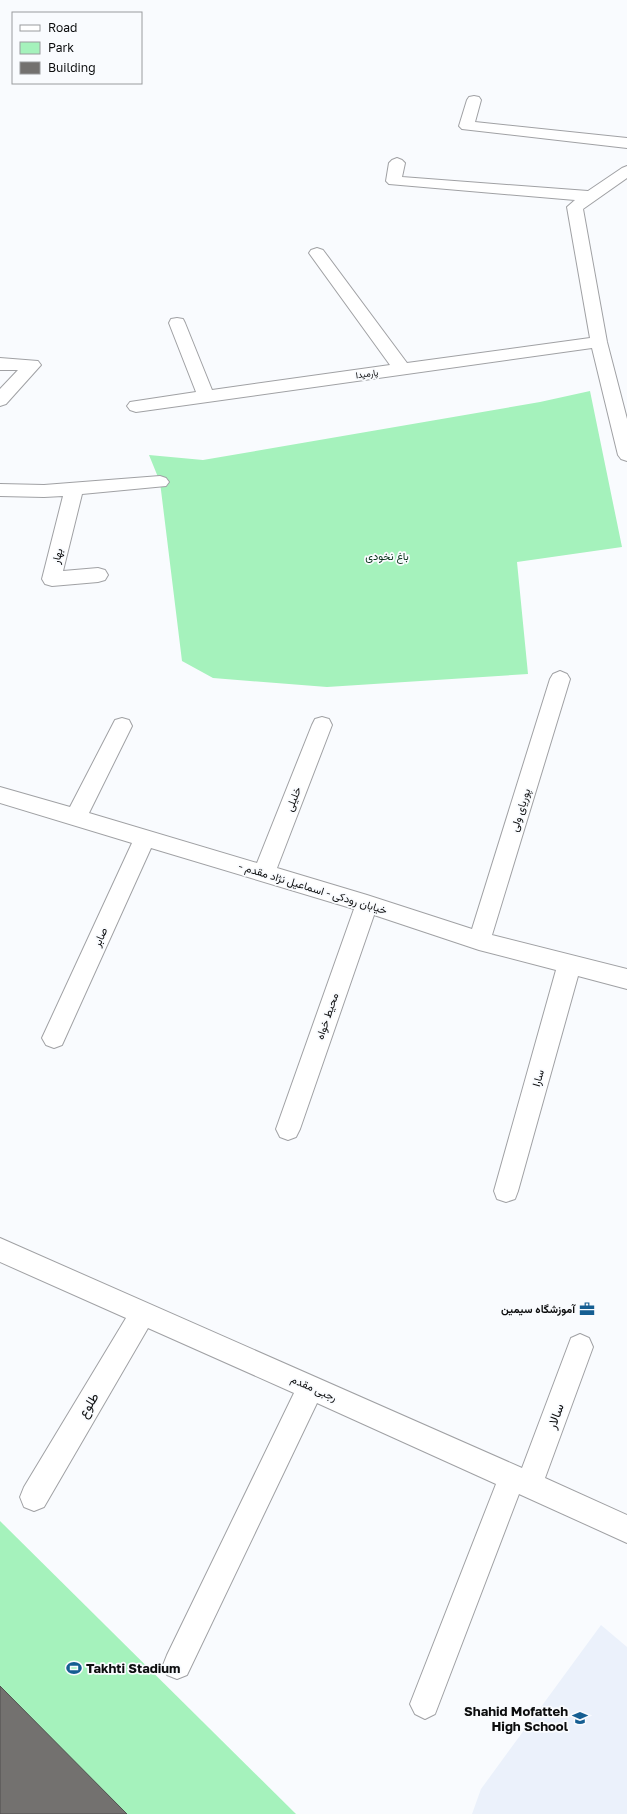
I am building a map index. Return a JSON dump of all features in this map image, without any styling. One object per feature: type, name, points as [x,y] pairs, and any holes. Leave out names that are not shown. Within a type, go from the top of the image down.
[{"type":"street","points":[[474,100],[467,126],[627,143]]},
{"type":"street","points":[[397,164],[394,181],[591,196]]},
{"type":"street","points":[[627,171],[575,207],[599,342],[627,455]]},
{"type":"street","points":[[317,253],[402,369]]},
{"type":"street","points":[[177,323],[206,396]]},
{"type":"street","name":"پارمیدا","points":[[136,406],[599,342]]},
{"type":"street","points":[[0,364],[32,365],[0,400]]},
{"type":"street","points":[[0,490],[44,491],[160,482]]},
{"type":"street","name":"بهار","points":[[74,489],[52,578],[98,575]]},
{"type":"street","name":"پوریای ولی","points":[[479,941],[560,679]]},
{"type":"street","name":"خلیلی","points":[[264,873],[322,725]]},
{"type":"street","points":[[76,817],[122,726]]},
{"type":"street","name":"- خیابان رودکی - اسماعیل نژاد مقدم","points":[[0,795],[366,904],[479,941],[569,966],[627,980]]},
{"type":"street","name":"صابر","points":[[54,1038],[145,837]]},
{"type":"street","name":"محیط خواه","points":[[288,1129],[366,904]]},
{"type":"street","name":"سارا","points":[[506,1191],[569,966]]},
{"type":"street","name":"رجبی مقدم","points":[[0,1250],[311,1387],[627,1529]]},
{"type":"street","name":"طلوع","points":[[34,1498],[143,1313]]},
{"type":"street","name":"سالار","points":[[425,1704],[520,1481],[580,1347]]},
{"type":"street","points":[[177,1665],[311,1387]]},
{"type":"shaded area","name":"Shahid Mofatteh High School","points":[[601,1625],[627,1647],[627,1814],[472,1814],[481,1789]]},
{"type":"green space","name":"باغ نخودی","points":[[590,391],[622,547],[517,562],[528,674],[327,687],[213,678],[182,661],[160,482],[149,455],[203,460],[540,402]]},
{"type":"green space","name":"Takhti Stadium","points":[[0,1521],[296,1814],[0,1814]]},
{"type":"building","points":[[0,1686],[127,1814],[0,1814]]},
{"type":"place","name":"آموزشگاه سیمین","points":[[587,1309]]},
{"type":"place","name":"Takhti Stadium","points":[[74,1668]]},
{"type":"place","name":"Shahid Mofatteh High School","points":[[580,1718]]}]
